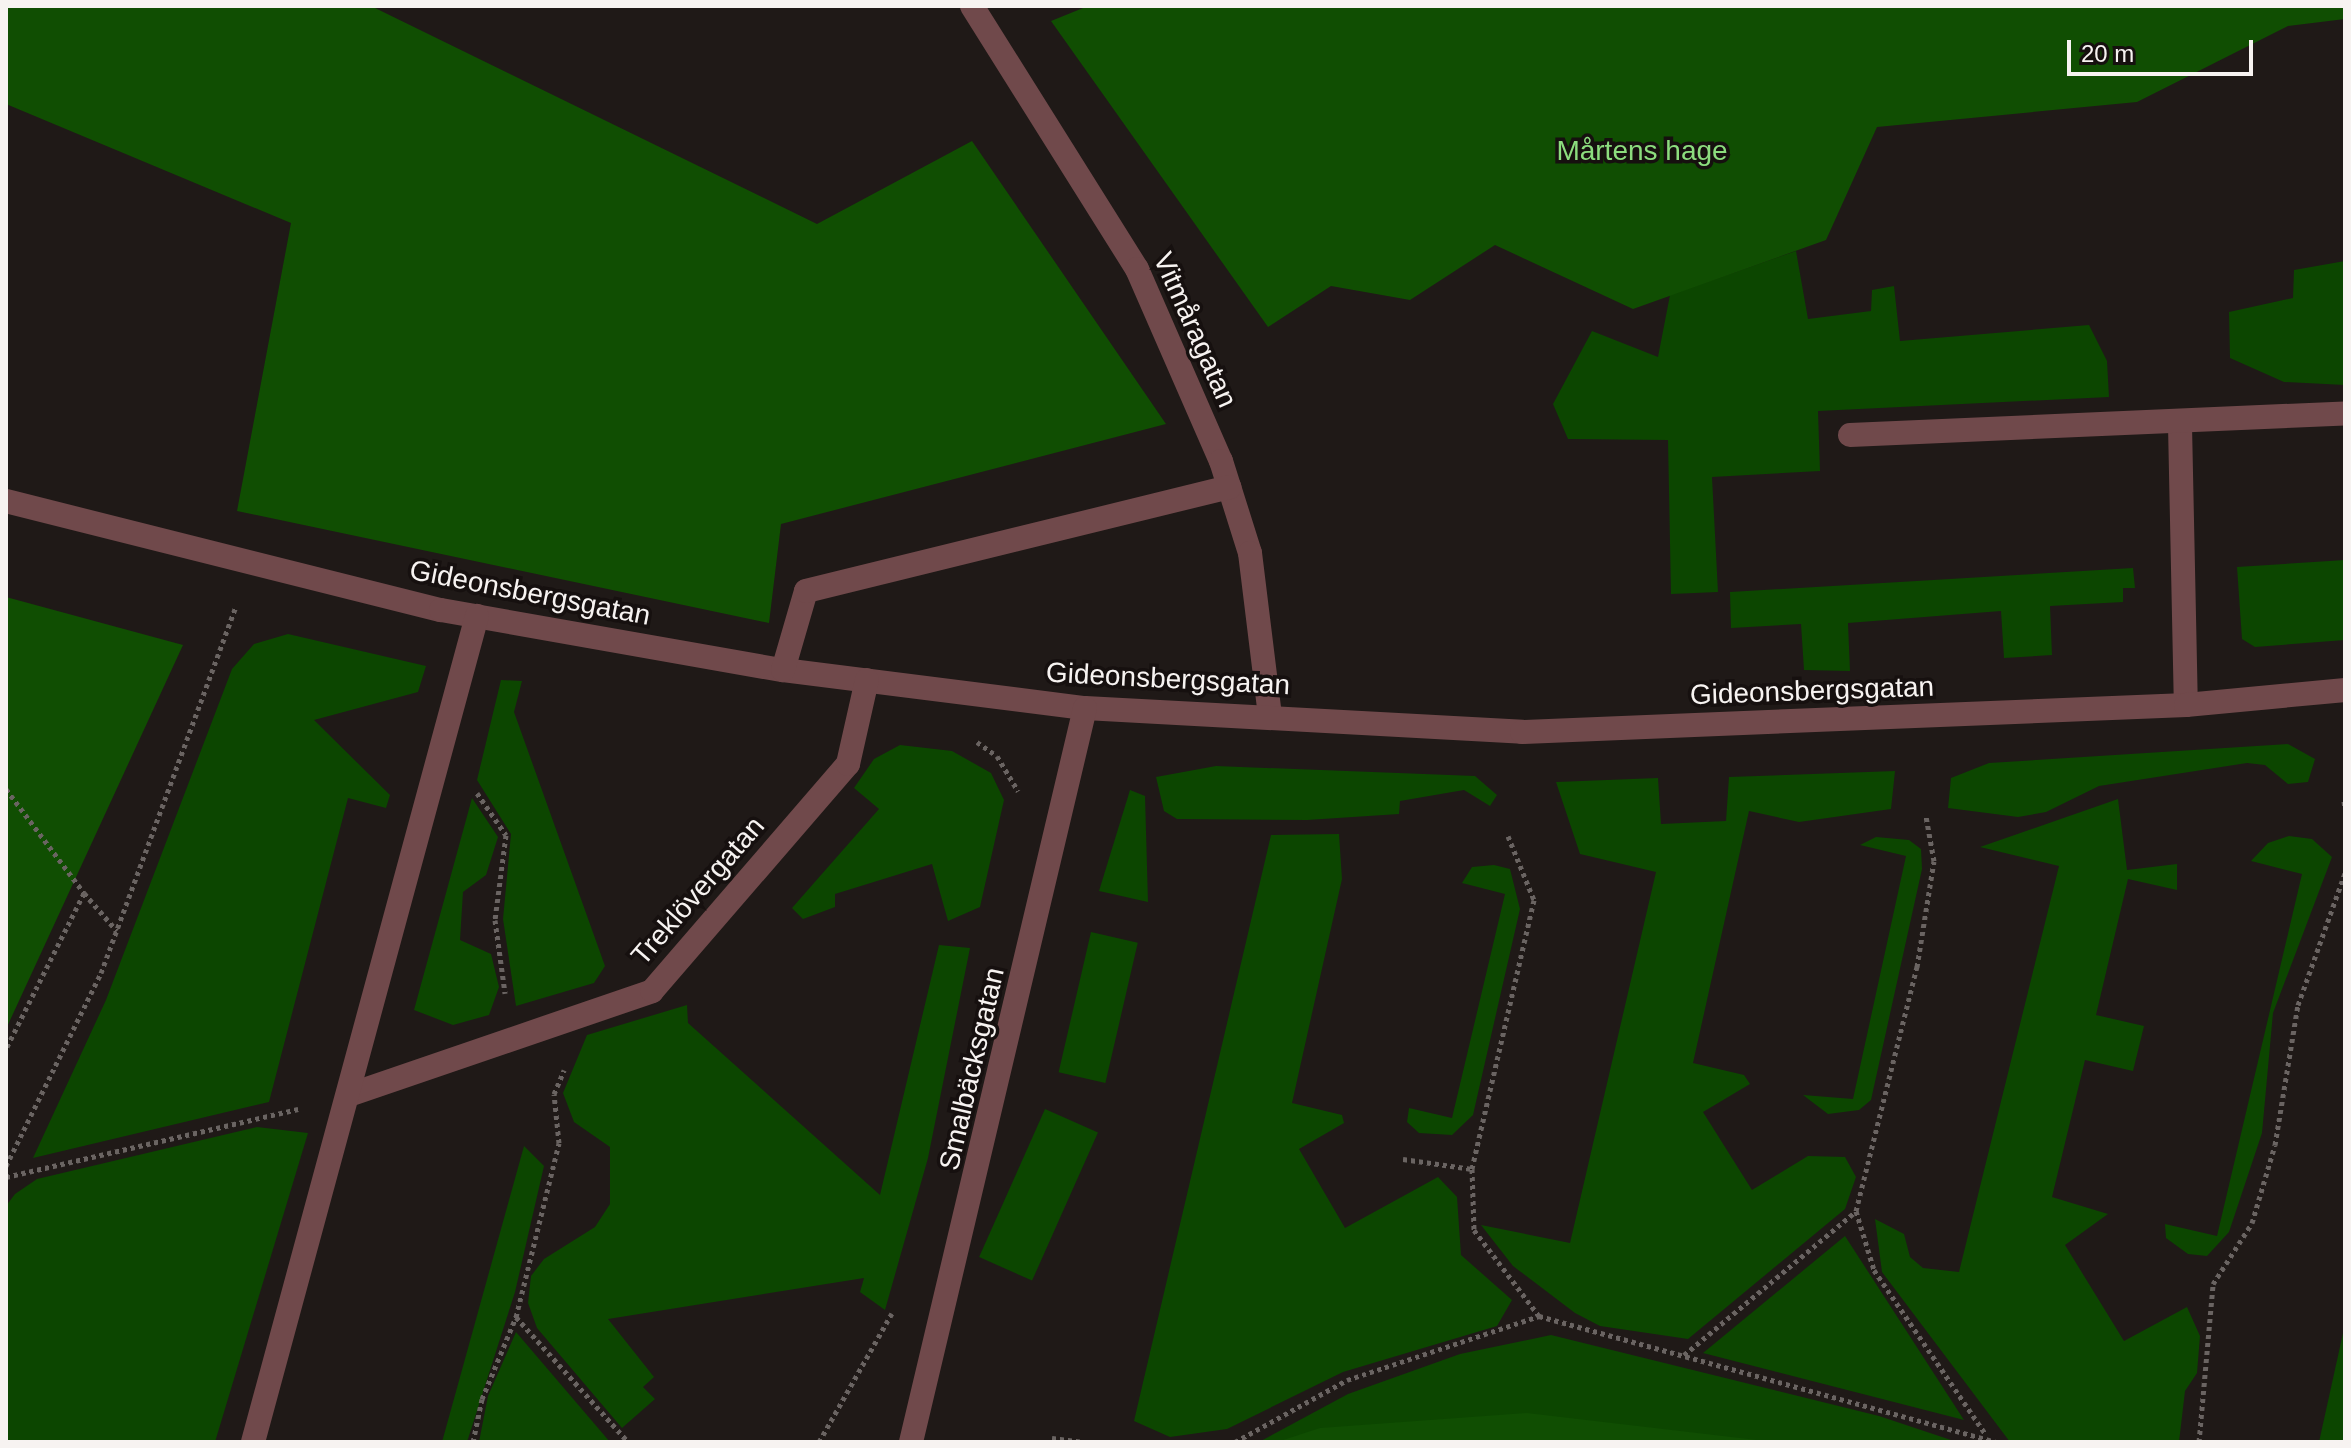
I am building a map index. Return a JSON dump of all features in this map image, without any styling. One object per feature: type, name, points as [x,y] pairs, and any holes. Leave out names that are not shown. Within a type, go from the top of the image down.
[{"type":"street","name":"Vitmåragatan","points":[[972,6],[1137,269],[1229,487],[1250,553],[1270,715]]},
{"type":"street","points":[[1850,435],[2117,421],[2180,425],[2345,413]]},
{"type":"street","points":[[2180,425],[2186,705]]},
{"type":"street","points":[[783,670],[806,591],[1229,487]]},
{"type":"street","name":"Gideonsbergsgatan","points":[[6,501],[477,616],[783,670],[1085,708],[1270,715],[1522,732],[2186,705],[2345,690]]},
{"type":"street","points":[[253,1442],[477,616]]},
{"type":"street","name":"Treklövergatan","points":[[349,1095],[652,991],[848,764],[867,680]]},
{"type":"street","name":"Smalbäcksgatan","points":[[911,1442],[1085,708]]},
{"type":"path","points":[[6,1166],[70,1046],[117,932],[238,602]]},
{"type":"path","points":[[435,776],[476,792],[506,835],[495,920],[506,1000],[497,1045]]},
{"type":"path","points":[[6,789],[117,932]]},
{"type":"path","points":[[2344,801],[2345,809]]},
{"type":"path","points":[[1926,816],[1934,861],[1917,967],[1856,1211],[1874,1270],[1987,1436],[1995,1442]]},
{"type":"path","points":[[1508,836],[1534,900],[1472,1169],[1474,1230],[1539,1316]]},
{"type":"path","points":[[2199,1442],[2213,1284],[2252,1223],[2275,1145],[2298,1005],[2345,873]]},
{"type":"path","points":[[6,1049],[84,893]]},
{"type":"path","points":[[473,1442],[482,1399],[516,1317],[559,1143],[554,1094],[568,1059],[564,1021]]},
{"type":"path","points":[[6,1177],[349,1095]]},
{"type":"path","points":[[1403,1159],[1472,1169]]},
{"type":"path","points":[[1684,1355],[1856,1211]]},
{"type":"path","points":[[819,1442],[899,1301]]},
{"type":"path","points":[[1235,1442],[1347,1380],[1539,1316],[1987,1436]]},
{"type":"path","points":[[516,1317],[628,1442]]},
{"type":"path","points":[[1052,1438],[1084,1442]]},
{"type":"green space","points":[[6,6],[371,6],[817,224],[972,141],[1166,424],[781,524],[769,623],[237,511],[291,223],[6,104]]},
{"type":"green space","name":"Mårtens hage","points":[[1088,6],[2345,6],[2345,19],[2288,26],[2137,102],[1877,127],[1826,240],[1633,309],[1495,245],[1410,300],[1331,286],[1268,327],[1051,21]]},
{"type":"green space","points":[[1796,251],[1808,319],[1871,311],[1872,290],[1894,286],[1900,341],[2089,325],[2107,361],[2109,397],[1818,411],[1820,471],[1712,477],[1718,592],[1671,594],[1668,440],[1568,439],[1553,404],[1592,331],[1658,357],[1670,295]]},
{"type":"green space","points":[[2345,261],[2345,385],[2284,382],[2230,358],[2229,312],[2293,298],[2294,270]]},
{"type":"green space","points":[[2345,560],[2345,640],[2255,647],[2242,639],[2237,567]]},
{"type":"green space","points":[[2133,568],[2135,588],[2123,588],[2123,602],[2050,606],[2052,655],[2004,658],[2001,611],[1848,623],[1850,671],[1804,670],[1801,624],[1731,628],[1730,592]]},
{"type":"green space","points":[[6,597],[183,645],[6,1029]]},
{"type":"green space","points":[[288,634],[426,666],[418,692],[314,720],[390,795],[386,808],[348,798],[269,1102],[33,1158],[106,1000],[232,669],[254,644]]},
{"type":"green space","points":[[501,680],[522,681],[514,712],[605,966],[594,983],[516,1006],[503,919],[511,834],[477,780]]},
{"type":"green space","points":[[2288,744],[2315,759],[2308,782],[2288,784],[2265,765],[2247,763],[2099,786],[2046,812],[2018,817],[1948,808],[1951,778],[1989,763]]},
{"type":"green space","points":[[900,745],[952,751],[991,773],[1004,800],[980,907],[948,921],[932,864],[835,894],[835,907],[803,919],[792,908],[879,809],[854,788],[874,759]]},
{"type":"green space","points":[[1216,766],[1475,776],[1497,795],[1490,806],[1464,790],[1400,801],[1399,814],[1307,820],[1177,819],[1164,811],[1156,777]]},
{"type":"green space","points":[[1895,771],[1891,809],[1799,822],[1749,811],[1693,1063],[1744,1075],[1750,1084],[1703,1112],[1752,1190],[1808,1156],[1845,1157],[1856,1177],[1845,1209],[1688,1339],[1600,1326],[1575,1313],[1513,1266],[1481,1225],[1570,1243],[1656,872],[1580,854],[1556,782],[1658,778],[1661,824],[1726,821],[1729,777]]},
{"type":"green space","points":[[1130,790],[1145,796],[1148,902],[1099,891]]},
{"type":"green space","points":[[472,798],[498,837],[486,875],[463,892],[460,940],[491,954],[499,987],[489,1015],[453,1025],[414,1010]]},
{"type":"green space","points":[[2118,799],[2127,870],[2177,864],[2177,890],[2128,879],[2096,1015],[2144,1026],[2133,1071],[2085,1060],[2052,1197],[2108,1214],[2065,1245],[2124,1341],[2187,1307],[2200,1336],[2197,1373],[2185,1391],[2179,1442],[2010,1442],[1882,1272],[1875,1219],[1904,1234],[1910,1257],[1923,1268],[1959,1272],[2059,866],[1980,847]]},
{"type":"green space","points":[[1339,834],[1342,879],[1292,1103],[1342,1115],[1344,1123],[1299,1149],[1345,1228],[1438,1177],[1457,1197],[1461,1255],[1512,1300],[1497,1326],[1343,1372],[1227,1429],[1170,1437],[1134,1421],[1271,835]]},
{"type":"green space","points":[[2289,836],[2312,839],[2332,857],[2273,1013],[2262,1133],[2229,1232],[2207,1256],[2188,1254],[2166,1238],[2165,1224],[2217,1236],[2302,874],[2251,861],[2268,843]]},
{"type":"green space","points":[[1876,837],[1909,840],[1921,849],[1922,869],[1871,1100],[1859,1110],[1828,1114],[1803,1095],[1853,1099],[1906,856],[1860,845]]},
{"type":"green space","points":[[1494,865],[1510,869],[1520,909],[1473,1115],[1452,1135],[1419,1133],[1407,1122],[1409,1108],[1452,1118],[1505,894],[1462,883],[1472,867]]},
{"type":"green space","points":[[1091,932],[1138,943],[1105,1083],[1059,1072]]},
{"type":"green space","points":[[939,945],[970,948],[928,1158],[885,1310],[860,1292],[864,1278],[608,1319],[654,1377],[643,1387],[655,1399],[622,1428],[537,1328],[528,1303],[531,1276],[544,1259],[595,1227],[610,1204],[610,1147],[574,1122],[563,1093],[587,1035],[687,1005],[688,1023],[880,1195]]},
{"type":"green space","points":[[1045,1109],[1098,1133],[1032,1281],[979,1257]]},
{"type":"green space","points":[[257,1127],[308,1133],[215,1442],[6,1442],[6,1206],[15,1194],[37,1179]]},
{"type":"green space","points":[[524,1146],[544,1166],[515,1292],[467,1442],[442,1442]]},
{"type":"green space","points":[[1845,1236],[1964,1420],[1703,1353]]},
{"type":"green space","points":[[2345,1324],[2345,1442],[2319,1442]]},
{"type":"green space","points":[[516,1332],[610,1442],[479,1442],[488,1396]]},
{"type":"green space","points":[[1551,1335],[1879,1416],[1957,1442],[1259,1442],[1348,1394],[1460,1354]]},
{"type":"green space","points":[[1527,1413],[1774,1442],[1277,1442],[1320,1428]]}]
